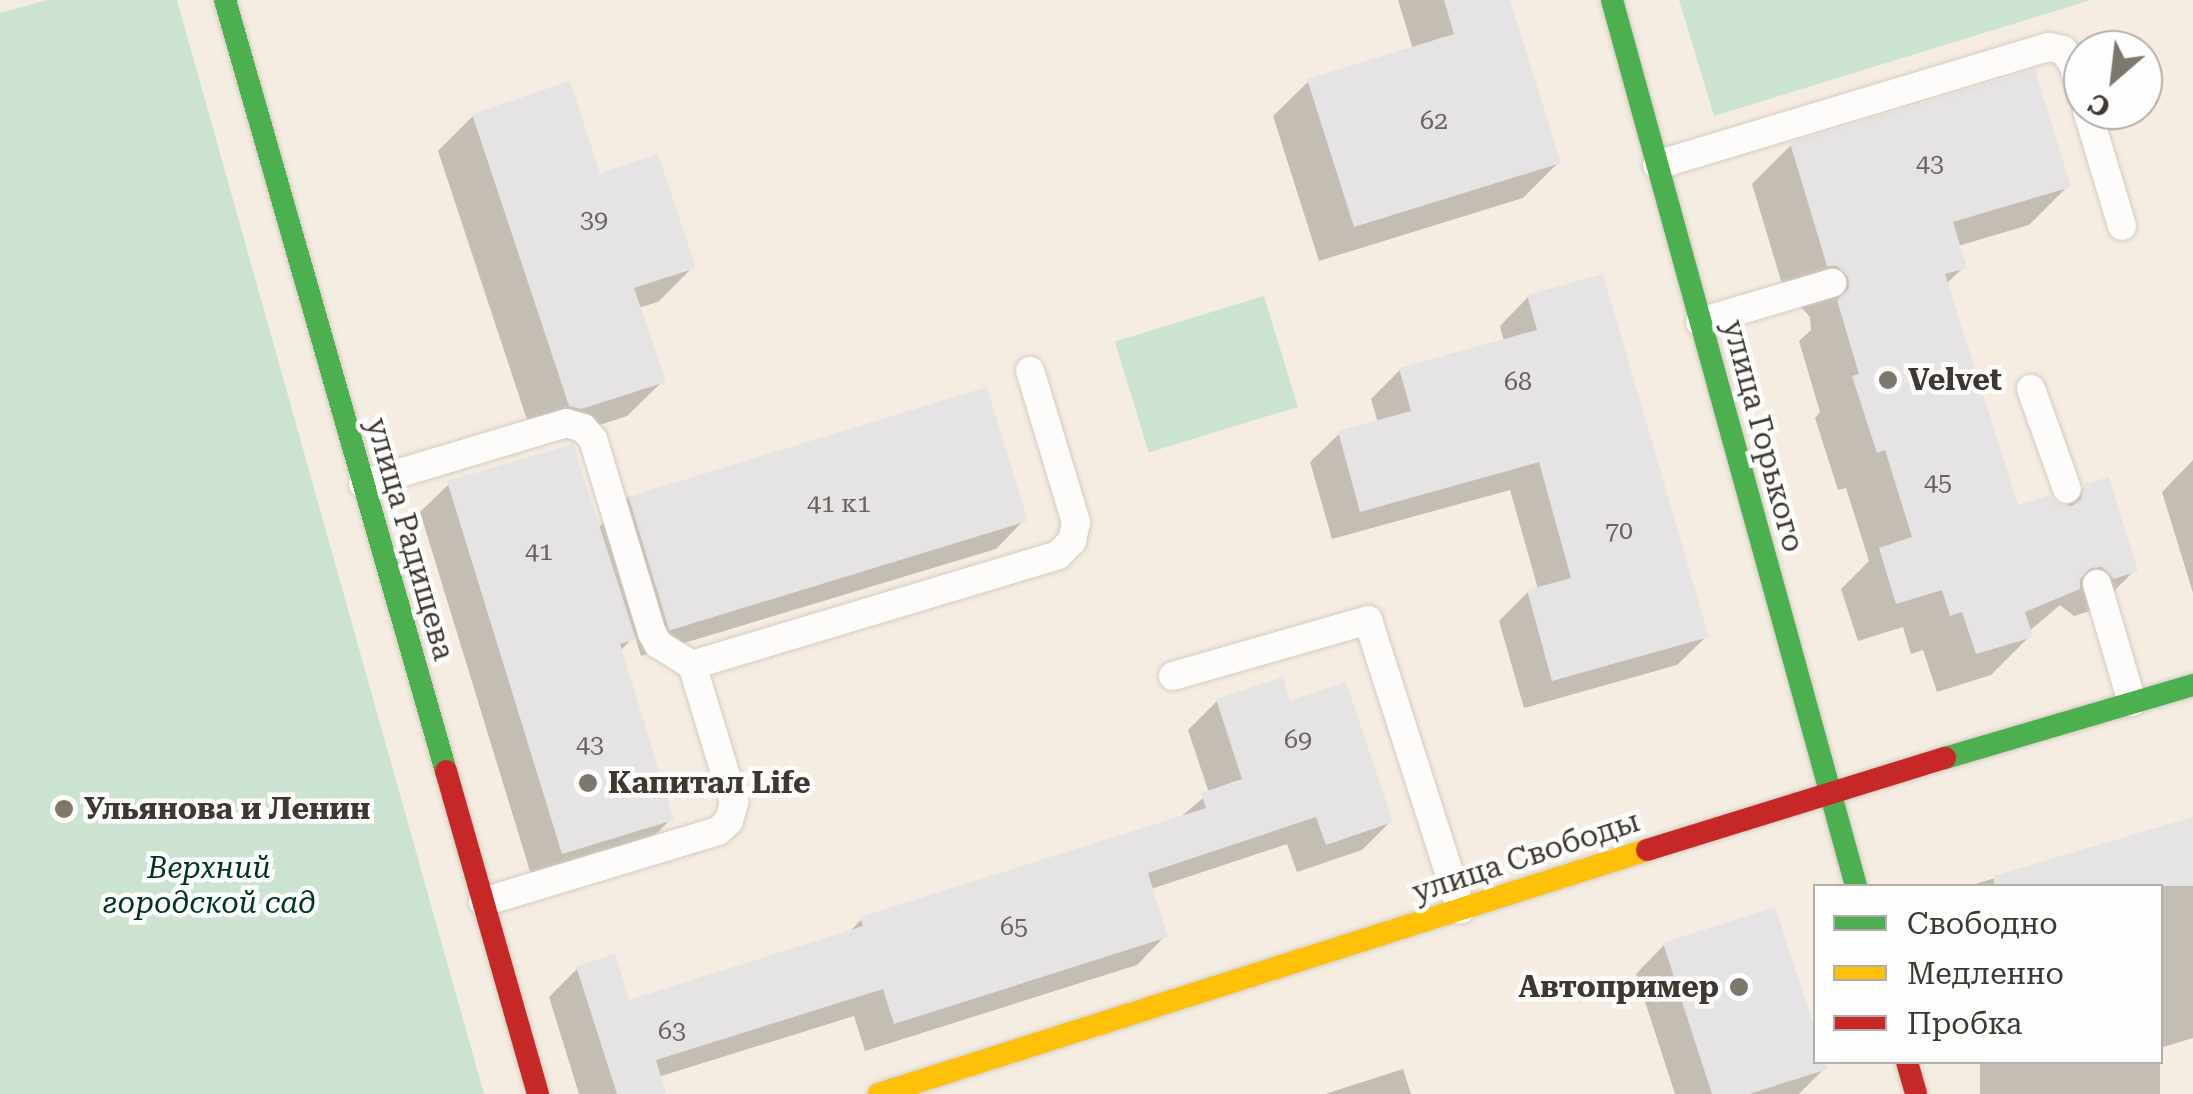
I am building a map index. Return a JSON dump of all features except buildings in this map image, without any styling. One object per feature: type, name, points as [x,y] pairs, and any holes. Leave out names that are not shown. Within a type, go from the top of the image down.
[{"type":"street","name":"улица Радищева","points":[[225,0],[538,1094]]},
{"type":"street","name":"улица Горького","points":[[1612,0],[1855,884]]},
{"type":"street","name":"улица Свободы","points":[[880,1094],[1829,792],[2193,684]]},
{"type":"street","points":[[1908,1064],[1916,1094]]},
{"type":"lane","points":[[1657,165],[2049,47],[2063,50]]},
{"type":"lane","points":[[2093,130],[2122,226]]},
{"type":"lane","points":[[1700,322],[1832,282]]},
{"type":"lane","points":[[692,665],[1058,554],[1072,541],[1076,522],[1030,371]]},
{"type":"lane","points":[[2030,389],[2067,490]]},
{"type":"lane","points":[[363,484],[566,423],[583,428],[593,439],[652,632],[658,644],[692,665],[734,802],[729,821],[718,832],[483,902]]},
{"type":"lane","points":[[2097,584],[2132,702]]},
{"type":"lane","points":[[1173,676],[1368,620],[1461,909]]},
{"type":"green space","name":"Верхний городской сад","points":[[47,0],[177,0],[484,1094],[0,1094],[0,13]]},
{"type":"green space","points":[[1679,0],[2091,0],[1714,116]]},
{"type":"green space","points":[[1264,296],[1298,407],[1149,453],[1115,342]]},
{"type":"traffic: fast","points":[[225,0],[446,771]]},
{"type":"traffic: fast","points":[[1612,0],[1855,884]]},
{"type":"traffic: fast","points":[[1945,758],[2193,685]]},
{"type":"traffic: slow","points":[[879,1094],[1647,850]]},
{"type":"traffic: jam","points":[[1647,850],[1945,758]]},
{"type":"traffic: jam","points":[[446,771],[538,1094]]},
{"type":"traffic: jam","points":[[1908,1064],[1916,1094]]},
{"type":"place","name":"Velvet","points":[[1888,380]]},
{"type":"place","name":"Капитал Life","points":[[588,783]]},
{"type":"place","name":"Ульянова и Ленин","points":[[64,809]]},
{"type":"place","name":"Автопример","points":[[1739,987]]}]
